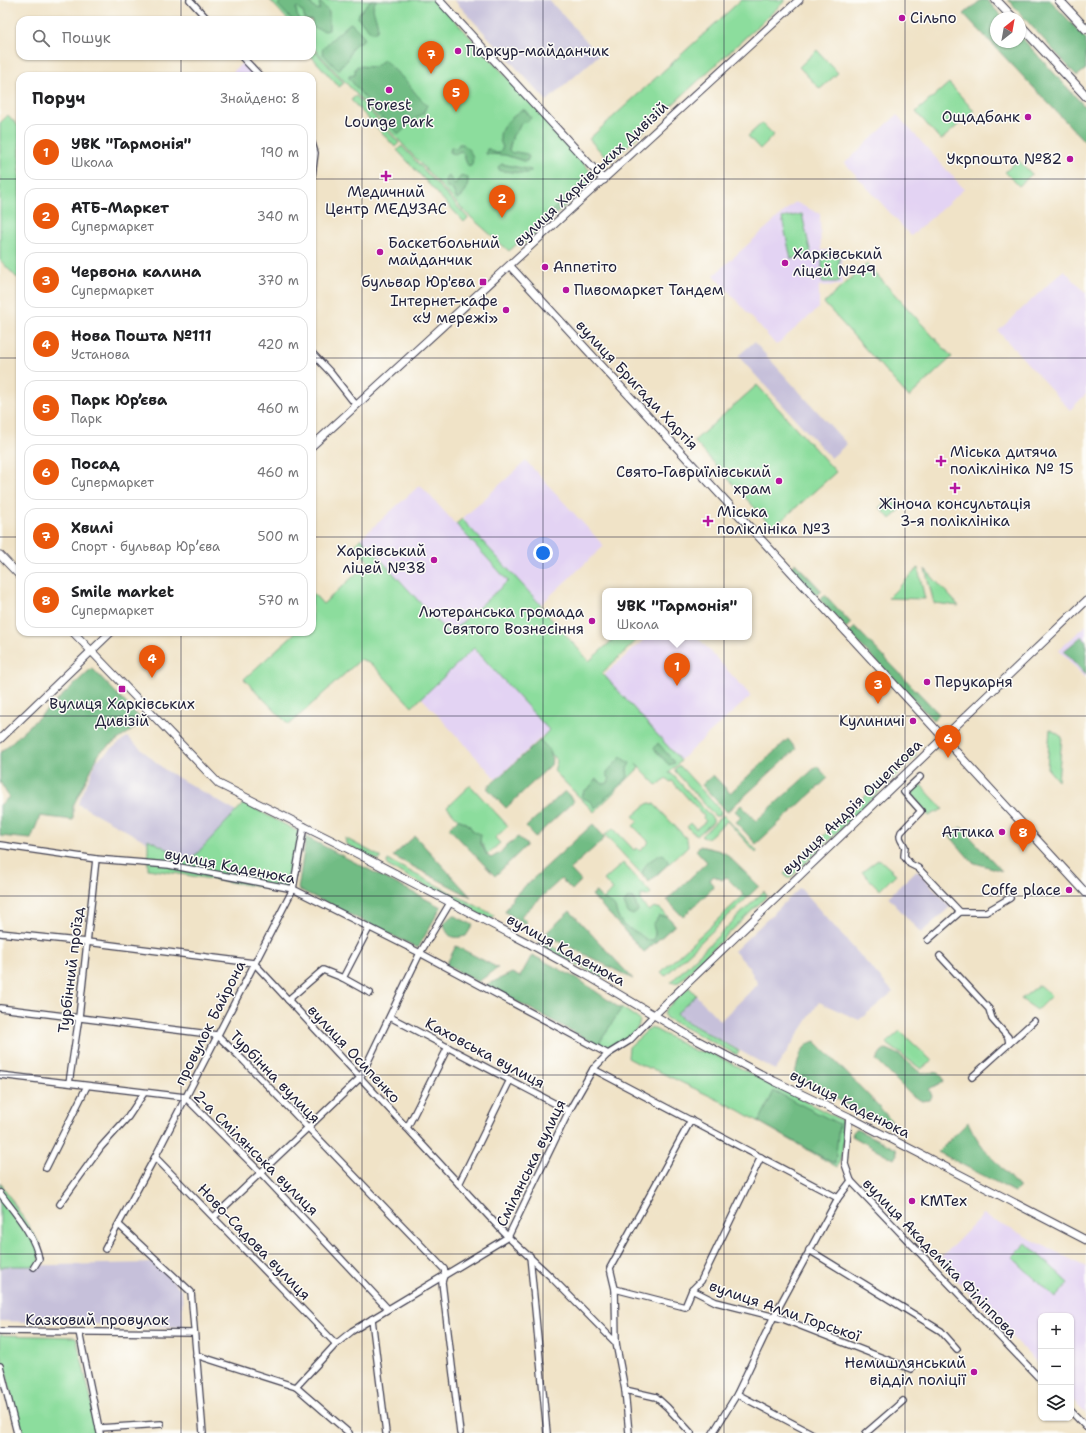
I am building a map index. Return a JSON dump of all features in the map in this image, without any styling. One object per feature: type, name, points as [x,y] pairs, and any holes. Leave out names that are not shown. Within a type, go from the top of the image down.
[{"type":"main road","points":[[996,0],[1007,12]]},
{"type":"main road","points":[[1059,0],[1086,29]]},
{"type":"main road","points":[[1026,31],[1085,93]]},
{"type":"street","points":[[190,0],[204,16]]},
{"type":"street","points":[[439,0],[604,180]]},
{"type":"street","name":"вулиця Харківських Дивізій","points":[[316,442],[799,0]]},
{"type":"street","points":[[245,60],[256,72]]},
{"type":"street","name":"вулиця Бригади Хартія","points":[[510,266],[1086,893]]},
{"type":"street","points":[[316,357],[330,372],[356,405]]},
{"type":"street","points":[[0,555],[16,572]]},
{"type":"street","name":"вулиця Андрія Ощепкова","points":[[654,1016],[1086,601]]},
{"type":"street","name":"вулиця Каденюка","points":[[77,636],[219,784],[304,826],[584,973],[654,1016],[774,1081],[849,1117],[1086,1240]]},
{"type":"street","points":[[0,739],[107,636]]},
{"type":"street","points":[[920,777],[904,792],[921,810],[899,836],[906,847],[904,856],[910,864],[918,868],[960,912]]},
{"type":"street","name":"провулок Байрона","points":[[105,1249],[155,1157],[293,889],[304,826]]},
{"type":"street","name":"вулиця Каденюка","points":[[0,845],[96,859],[169,865],[293,889],[420,953],[608,1054]]},
{"type":"street","name":"Турбінний проїзд","points":[[69,1083],[96,859]]},
{"type":"street","points":[[928,940],[960,912],[986,912],[1010,898]]},
{"type":"street","points":[[214,1217],[360,1078],[420,953],[450,903]]},
{"type":"street","points":[[343,978],[370,928]]},
{"type":"street","points":[[0,933],[87,942],[254,963]]},
{"type":"street","points":[[940,956],[988,1009],[992,1019],[1008,1036],[1009,1043]]},
{"type":"street","name":"вулиця Осипенко","points":[[254,963],[508,1237],[530,1256],[616,1344]]},
{"type":"street","points":[[288,1000],[323,970],[343,978],[370,993]]},
{"type":"street","name":"Турбінна вулиця","points":[[0,1008],[217,1035],[308,1127],[444,1269],[445,1272],[443,1277]]},
{"type":"street","name":"Смілянська вулиця","points":[[296,1387],[336,1344],[352,1331],[508,1237],[569,1111],[593,1069],[608,1054],[629,1041],[654,1016]]},
{"type":"street","name":"Каховська вулиця","points":[[390,1017],[569,1111]]},
{"type":"street","points":[[972,1077],[1034,1021]]},
{"type":"street","points":[[407,1128],[448,1047]]},
{"type":"street","points":[[593,1069],[838,1198]]},
{"type":"street","name":"2-а Смілянська вулиця","points":[[0,1075],[186,1097],[260,1172],[388,1309]]},
{"type":"street","points":[[459,1184],[510,1080]]},
{"type":"street","points":[[46,1168],[87,1086]]},
{"type":"street","points":[[60,1204],[101,1147],[128,1117],[144,1093]]},
{"type":"street","name":"вулиця Академіка Філіппова","points":[[849,1117],[845,1164],[851,1181],[1038,1377]]},
{"type":"street","points":[[629,1433],[625,1390],[616,1344],[615,1289],[610,1268],[691,1120]]},
{"type":"street","name":"Ново-Садова вулиця","points":[[155,1157],[336,1344]]},
{"type":"street","points":[[692,1290],[701,1281],[762,1157]]},
{"type":"street","points":[[712,1433],[737,1394],[774,1316],[809,1250],[838,1198],[851,1181]]},
{"type":"street","points":[[0,1193],[19,1218],[38,1248],[39,1259],[34,1267]]},
{"type":"street","points":[[119,1225],[191,1292],[203,1433]]},
{"type":"street","points":[[809,1250],[941,1331],[957,1349]]},
{"type":"street","points":[[530,1256],[546,1433]]},
{"type":"street","points":[[443,1277],[442,1282],[460,1433]]},
{"type":"street","name":"вулиця Алли Горської","points":[[615,1289],[685,1306],[692,1290],[716,1302],[774,1316],[911,1369]]},
{"type":"street","points":[[372,1319],[386,1433]]},
{"type":"street","name":"Казковий провулок","points":[[0,1331],[194,1333]]},
{"type":"street","points":[[79,1332],[100,1431],[161,1424]]},
{"type":"street","points":[[196,1355],[296,1387],[349,1433]]},
{"type":"street","points":[[0,1366],[17,1433]]},
{"type":"street","points":[[625,1390],[656,1397],[690,1433]]},
{"type":"street","points":[[737,1394],[811,1433]]},
{"type":"street","points":[[866,1433],[902,1401]]},
{"type":"street","points":[[1074,1414],[1086,1427]]},
{"type":"shaded area","points":[[454,0],[549,0],[599,55],[547,101]]},
{"type":"shaded area","points":[[245,60],[256,72],[233,72]]},
{"type":"shaded area","points":[[897,115],[964,189],[911,236],[845,163]]},
{"type":"shaded area","name":"Харківський ліцей №49","points":[[795,202],[820,214],[821,250],[841,250],[842,285],[819,286],[819,308],[776,345],[714,275]]},
{"type":"shaded area","points":[[1064,270],[1086,293],[1086,394],[1070,410],[998,331]]},
{"type":"shaded area","points":[[754,342],[847,444],[831,458],[738,356]]},
{"type":"shaded area","points":[[526,461],[604,546],[540,605],[462,519]]},
{"type":"shaded area","name":"Харківський ліцей №38","points":[[420,485],[508,581],[449,634],[361,538]]},
{"type":"shaded area","points":[[1086,625],[1086,679],[1059,650]]},
{"type":"shaded area","points":[[644,640],[700,640],[751,696],[680,760],[604,675]]},
{"type":"shaded area","points":[[474,648],[549,730],[496,779],[421,697]]},
{"type":"shaded area","points":[[127,737],[165,770],[240,814],[189,865],[78,804],[97,760]]},
{"type":"shaded area","points":[[917,870],[950,907],[921,933],[888,897]]},
{"type":"shaded area","points":[[800,888],[893,992],[859,1020],[819,1002],[775,1070],[682,1019],[676,1013],[696,995],[720,1021],[758,984],[748,966],[734,951]]},
{"type":"shaded area","points":[[983,1215],[1086,1267],[1086,1413],[1074,1401],[1074,1313],[1038,1313],[1038,1364],[938,1261]]},
{"type":"shaded area","points":[[154,1263],[182,1290],[183,1327],[0,1321],[0,1268],[4,1266]]},
{"type":"green space","points":[[270,0],[436,0],[562,137],[595,177],[525,244],[522,240],[509,251],[465,212],[316,50],[316,16],[284,16]]},
{"type":"green space","points":[[282,0],[309,0],[313,7],[319,10],[320,2],[329,12],[329,30],[325,31],[316,28],[316,16],[304,16],[303,12],[297,7],[298,16],[288,16],[278,5]]},
{"type":"green space","points":[[371,0],[377,0],[373,8],[378,24],[376,32],[371,32],[358,18],[359,13]]},
{"type":"green space","points":[[741,0],[786,0],[610,162],[589,139]]},
{"type":"green space","points":[[981,0],[987,0],[998,12],[990,12],[990,41],[964,14]]},
{"type":"green space","points":[[1008,0],[1050,0],[1086,39],[1086,69],[1077,76],[1026,20],[1026,12],[1019,12]]},
{"type":"green space","points":[[351,23],[364,38],[353,47],[347,60],[341,65],[339,70],[323,54],[322,50]]},
{"type":"green space","points":[[1026,43],[1086,108],[1086,143],[996,48],[1026,48]]},
{"type":"green space","points":[[817,50],[838,73],[820,89],[799,67]]},
{"type":"green space","points":[[316,52],[344,83],[339,87],[315,60],[316,60]]},
{"type":"green space","points":[[384,60],[407,82],[427,105],[423,114],[415,119],[399,134],[379,115],[349,78],[349,76],[355,75],[357,66],[374,67]]},
{"type":"green space","points":[[949,83],[974,111],[941,140],[916,112]]},
{"type":"green space","points":[[356,96],[399,143],[395,147],[351,100]]},
{"type":"green space","points":[[521,110],[525,110],[531,118],[527,122],[521,123],[518,130],[513,135],[509,150],[512,153],[516,152],[527,154],[529,157],[527,161],[505,155],[486,154],[487,149],[495,153],[499,153],[503,147],[500,141],[501,130]]},
{"type":"green space","points":[[8,115],[16,124],[16,277],[0,260],[0,123]]},
{"type":"green space","points":[[762,123],[774,135],[760,149],[748,136]]},
{"type":"green space","points":[[459,144],[463,144],[473,156],[471,166],[469,167],[461,151],[456,155],[450,152],[451,147],[457,148]]},
{"type":"green space","points":[[402,146],[468,218],[464,222],[397,150]]},
{"type":"green space","points":[[1018,160],[1032,174],[1019,186],[1005,172]]},
{"type":"green space","points":[[502,164],[531,171],[529,173],[525,173],[500,171],[498,167]]},
{"type":"green space","points":[[448,175],[455,184],[461,176],[468,178],[467,187],[463,196],[460,198],[457,199],[452,189],[447,187],[445,184],[446,177]]},
{"type":"green space","points":[[578,187],[581,189],[578,193],[525,242],[522,239],[523,237]]},
{"type":"green space","points":[[802,214],[811,254],[791,259],[782,218]]},
{"type":"green space","points":[[822,254],[839,254],[839,282],[822,282]]},
{"type":"green space","points":[[867,264],[952,357],[909,397],[824,303]]},
{"type":"green space","points":[[757,385],[836,472],[773,528],[694,441]]},
{"type":"green space","points":[[890,498],[900,510],[890,519],[880,507]]},
{"type":"green space","points":[[462,519],[540,604],[545,612],[589,661],[613,640],[636,641],[601,674],[604,675],[681,761],[669,773],[672,774],[713,819],[713,822],[698,835],[687,827],[691,823],[696,829],[706,821],[703,818],[704,816],[672,781],[670,782],[666,778],[657,786],[636,764],[639,768],[594,812],[554,771],[557,761],[540,740],[549,730],[474,648],[412,707],[374,666],[361,659],[289,725],[244,679],[292,636],[316,636],[316,596],[323,604],[369,562],[354,546],[361,538],[449,634],[508,581],[456,524]]},
{"type":"green space","points":[[795,563],[822,591],[816,596],[790,568]]},
{"type":"green space","points":[[918,568],[925,599],[888,598]]},
{"type":"green space","points":[[925,569],[959,606],[934,603]]},
{"type":"green space","points":[[825,595],[851,623],[846,628],[820,600]]},
{"type":"green space","points":[[855,627],[939,714],[933,720],[849,633]]},
{"type":"green space","points":[[1082,636],[1086,642],[1086,675],[1064,651]]},
{"type":"green space","points":[[92,668],[144,722],[100,752],[73,806],[73,820],[40,816],[31,839],[0,836],[0,805],[9,797],[0,782],[0,753]]},
{"type":"green space","points":[[1050,729],[1062,737],[1058,781],[1047,768]]},
{"type":"green space","points":[[788,739],[796,749],[727,812],[702,785],[713,775],[730,793]]},
{"type":"green space","points":[[540,740],[548,748],[551,754],[551,765],[506,808],[487,788]]},
{"type":"green space","points":[[658,743],[675,763],[669,765],[654,749]]},
{"type":"green space","points":[[912,751],[917,755],[789,879],[784,874]]},
{"type":"green space","points":[[621,757],[630,763],[627,769],[628,777],[595,808],[591,802],[582,797],[584,791],[589,788],[596,779],[603,784],[608,783],[610,778],[607,776],[607,772]]},
{"type":"green space","points":[[678,766],[680,766],[721,811],[721,814],[715,816],[675,771]]},
{"type":"green space","points":[[817,766],[828,778],[756,844],[736,822],[741,817],[735,811],[741,805],[756,821]]},
{"type":"green space","points":[[919,783],[943,809],[929,816],[911,793]]},
{"type":"green space","points":[[470,785],[508,826],[495,838],[500,843],[487,855],[484,847],[468,824],[458,819],[447,807]]},
{"type":"green space","points":[[565,791],[574,801],[535,837],[526,827]]},
{"type":"green space","points":[[244,803],[299,832],[292,882],[286,891],[148,869],[148,839],[190,861]]},
{"type":"green space","points":[[650,803],[654,804],[687,839],[688,846],[649,882],[605,835],[613,828],[634,850],[637,848],[640,851],[649,842],[633,826],[638,821],[633,816]]},
{"type":"green space","points":[[723,815],[757,851],[756,853],[727,821],[708,838],[701,836]]},
{"type":"green space","points":[[458,819],[468,824],[474,832],[481,834],[480,842],[487,855],[491,858],[500,853],[507,845],[518,837],[527,845],[495,876],[449,828]]},
{"type":"green space","points":[[593,824],[605,838],[570,869],[581,881],[572,890],[561,879],[521,916],[527,922],[525,924],[505,912],[514,896]]},
{"type":"green space","points":[[961,827],[1002,871],[972,862],[949,835]]},
{"type":"green space","points":[[415,836],[471,897],[393,856]]},
{"type":"green space","points":[[306,837],[441,907],[418,948],[298,889]]},
{"type":"green space","points":[[345,838],[381,857],[381,859],[378,860],[346,844]]},
{"type":"green space","points":[[700,846],[725,853],[759,886],[747,898],[726,877],[722,880],[714,876],[709,880],[713,885],[713,888],[683,917],[667,900],[707,862],[696,850]]},
{"type":"green space","points":[[663,854],[667,858],[668,864],[649,882],[642,874],[644,867],[653,859]]},
{"type":"green space","points":[[879,859],[896,874],[880,890],[862,872]]},
{"type":"green space","points":[[388,860],[494,915],[491,920],[388,866]]},
{"type":"green space","points":[[623,863],[651,893],[648,896],[641,895],[641,900],[644,906],[649,911],[654,907],[661,909],[675,925],[644,952],[592,895],[596,892],[603,899],[613,890],[604,880]]},
{"type":"green space","points":[[764,891],[766,896],[764,899],[679,982],[671,982]]},
{"type":"green space","points":[[596,892],[615,907],[618,917],[624,926],[638,933],[647,940],[654,940],[655,932],[653,925],[659,916],[668,917],[675,925],[644,952],[592,895]]},
{"type":"green space","points":[[744,895],[747,898],[665,976],[661,972]]},
{"type":"green space","points":[[628,898],[634,899],[638,911],[633,915],[628,913],[624,903]]},
{"type":"green space","points":[[570,911],[633,979],[545,934]]},
{"type":"green space","points":[[453,915],[473,925],[466,936],[454,937],[447,932],[444,923]]},
{"type":"green space","points":[[539,940],[611,977],[601,977],[539,944]]},
{"type":"green space","points":[[456,946],[498,968],[478,982],[446,965]]},
{"type":"green space","points":[[532,955],[578,979],[621,1009],[598,1045],[486,985],[512,973],[520,977]]},
{"type":"green space","points":[[1039,985],[1051,996],[1037,1010],[1021,999]]},
{"type":"green space","points":[[689,987],[696,995],[677,1013],[682,1019],[739,1051],[737,1055],[666,1018],[664,1015],[665,1010]]},
{"type":"green space","points":[[621,1007],[640,1021],[636,1030],[629,1038],[611,1049],[598,1045]]},
{"type":"green space","points":[[651,1027],[695,1051],[709,1052],[841,1120],[843,1125],[843,1144],[837,1167],[739,1110],[628,1058],[629,1047]]},
{"type":"green space","points":[[900,1031],[932,1061],[921,1069],[886,1043]]},
{"type":"green space","points":[[815,1041],[876,1103],[894,1124],[887,1127],[840,1101],[821,1087],[794,1076],[803,1050],[810,1043]]},
{"type":"green space","points":[[885,1049],[900,1056],[922,1074],[932,1072],[938,1073],[943,1077],[944,1081],[929,1089],[932,1096],[930,1100],[922,1101],[911,1095],[876,1060]]},
{"type":"green space","points":[[774,1091],[839,1124],[835,1164],[759,1122]]},
{"type":"green space","points":[[968,1122],[984,1149],[1019,1188],[1015,1192],[938,1152]]},
{"type":"green space","points":[[856,1129],[896,1149],[897,1154],[894,1159],[852,1136]]},
{"type":"green space","points":[[0,1182],[40,1244],[38,1266],[4,1266],[0,1268]]},
{"type":"green space","points":[[1026,1243],[1069,1283],[1055,1298],[1012,1257]]},
{"type":"green space","points":[[0,1335],[76,1337],[99,1433],[22,1433],[0,1351]]},
{"type":"place","name":"Сільпо","points":[[902,18]]},
{"type":"place","name":"Паркур-майданчик","points":[[458,51]]},
{"type":"place","name":"Хвилі","points":[[431,74]]},
{"type":"place","name":"Forest Lounge Park","points":[[389,90]]},
{"type":"place","name":"Парк Юр’єва","points":[[456,112]]},
{"type":"place","name":"Ощадбанк","points":[[1028,117]]},
{"type":"place","name":"Укрпошта №82","points":[[1070,159]]},
{"type":"place","name":"Медичний Центр МЕДУЗАС","points":[[386,176]]},
{"type":"place","name":"АТБ-Маркет","points":[[502,218]]},
{"type":"place","name":"Баскетбольний майданчик","points":[[380,252]]},
{"type":"place","name":"Харківський ліцей №49","points":[[785,263]]},
{"type":"place","name":"Аппетіто","points":[[545,267]]},
{"type":"place","name":"бульвар Юр'єва","points":[[483,282]]},
{"type":"place","name":"Пивомаркет Тандем","points":[[566,290]]},
{"type":"place","name":"Інтернет-кафе «У мережі»","points":[[506,310]]},
{"type":"place","name":"Міська дитяча поліклініка № 15","points":[[941,461]]},
{"type":"place","name":"Свято-Гавриїлівський храм","points":[[779,481]]},
{"type":"place","name":"Жіноча консультація 3-я поліклініка","points":[[955,488]]},
{"type":"place","name":"Міська поліклініка №3","points":[[708,521]]},
{"type":"place","name":"Харківський ліцей №38","points":[[434,560]]},
{"type":"place","name":"Лютеранська громада Святого Вознесіння","points":[[592,621]]},
{"type":"place","name":"Нова Пошта №111","points":[[152,678]]},
{"type":"place","name":"Перукарня","points":[[927,682]]},
{"type":"place","name":"УВК \"Гармонія\"","points":[[677,686]]},
{"type":"place","name":"Вулиця Харківських Дивізій","points":[[122,689]]},
{"type":"place","name":"Червона калина","points":[[878,704]]},
{"type":"place","name":"Кулиничі","points":[[913,721]]},
{"type":"place","name":"Посад","points":[[948,758]]},
{"type":"place","name":"Аттика","points":[[1002,832]]},
{"type":"place","name":"Smile market","points":[[1023,852]]},
{"type":"place","name":"Coffe place","points":[[1069,890]]},
{"type":"place","name":"KMTex","points":[[912,1201]]},
{"type":"place","name":"Немишлянський відділ поліції","points":[[974,1372]]}]
